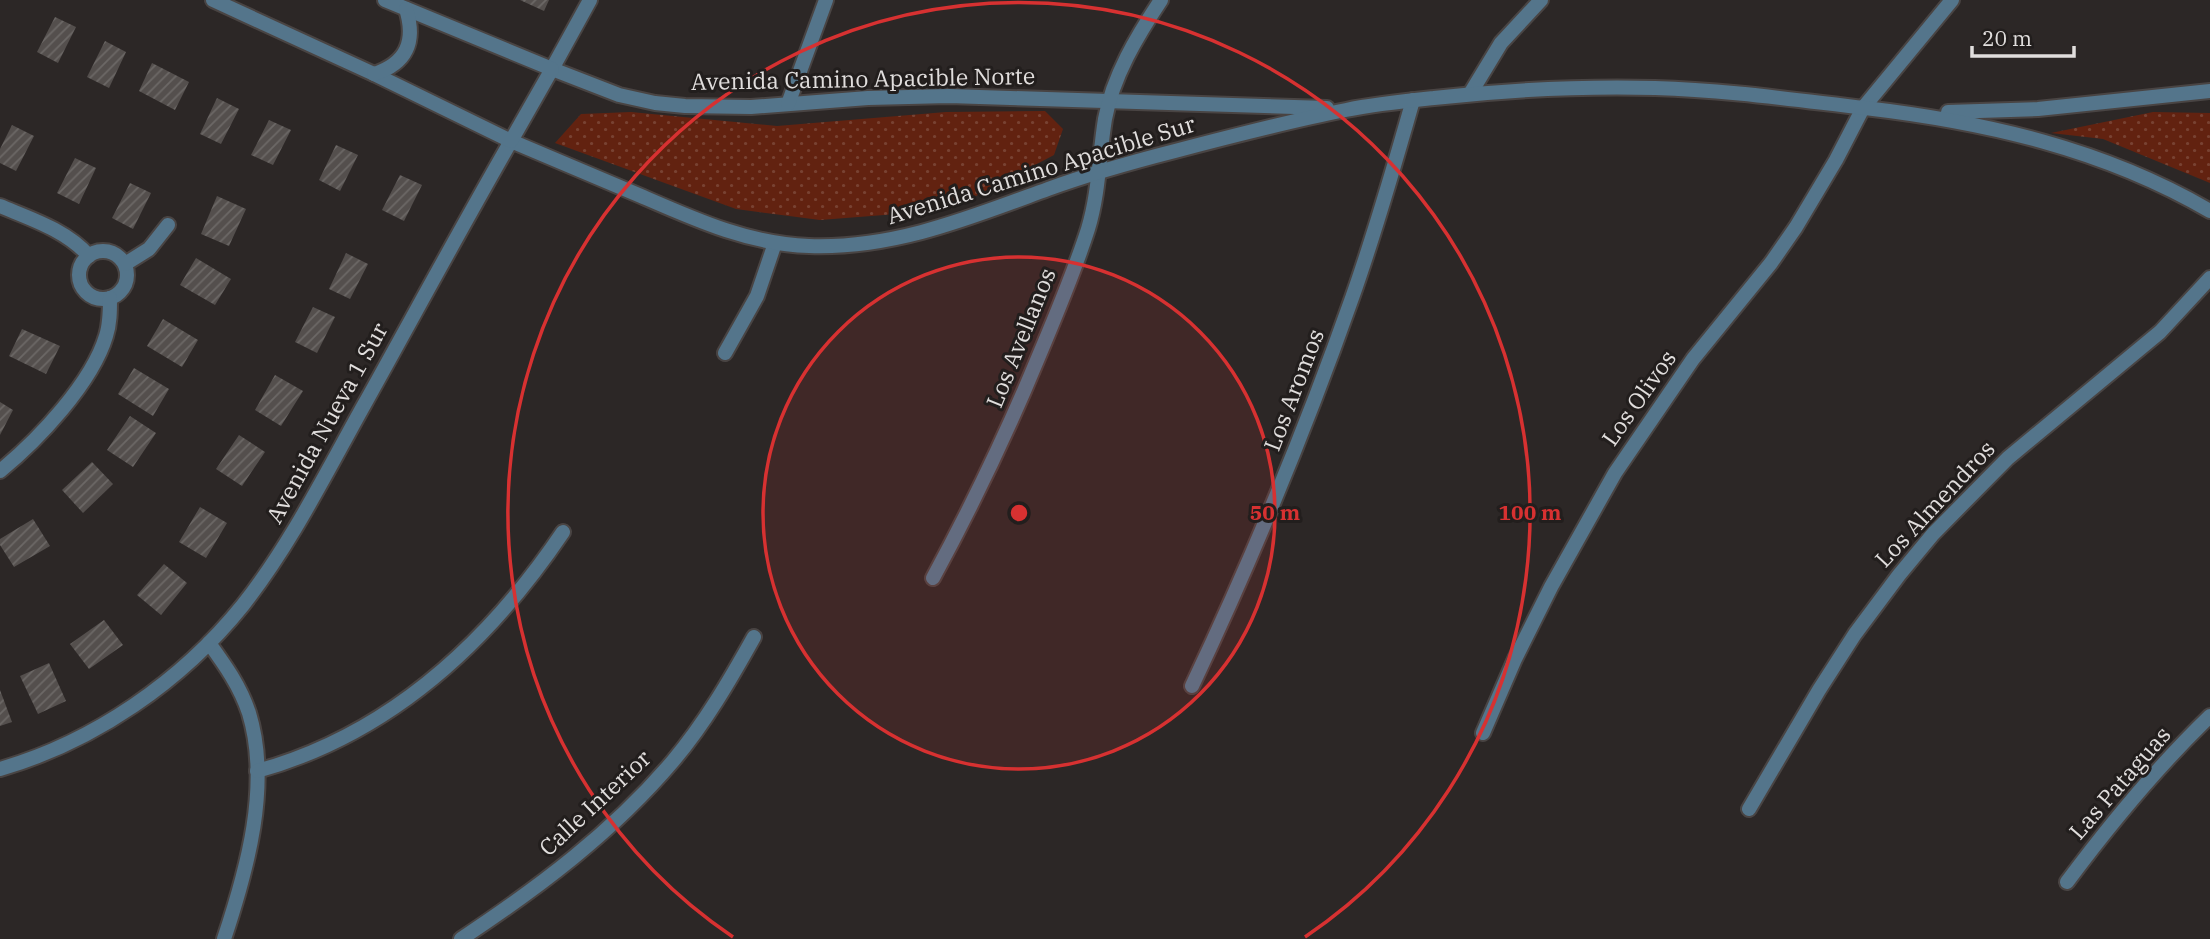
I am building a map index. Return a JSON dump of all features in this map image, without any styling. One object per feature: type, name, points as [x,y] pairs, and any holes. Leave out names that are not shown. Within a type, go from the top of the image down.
[{"type":"street","name":"Avenida Camino Apacible Sur","points":[[212,0],[374,74],[511,141],[709,225],[734,234],[775,243],[805,246],[836,247],[902,239],[968,220],[1054,187],[1100,173],[1238,135],[1349,109]]},
{"type":"street","name":"Avenida Camino Apacible Norte","points":[[385,0],[619,95],[655,103],[715,107],[948,96],[1349,109]]},
{"type":"street","name":"Avenida Nueva 1 Sur","points":[[0,769],[54,749],[116,716],[178,672],[243,605],[294,530],[590,0]]},
{"type":"street","points":[[788,104],[826,0]]},
{"type":"street","name":"Los Avellanos","points":[[933,578],[1002,442],[1061,305],[1088,229],[1100,173],[1105,118],[1110,102],[1128,53],[1161,0]]},
{"type":"street","points":[[1470,94],[1501,43],[1541,0]]},
{"type":"street","name":"Los Olivos","points":[[1483,733],[1515,659],[1551,587],[1615,473],[1693,359],[1771,263],[1796,227],[1817,194],[1863,108],[1952,0]]},
{"type":"street","points":[[374,74],[386,70],[404,53],[410,38],[406,9]]},
{"type":"street","points":[[1349,109],[1470,94],[1562,88],[1654,88],[1794,98],[1898,111],[1968,112],[2038,109],[2210,91]]},
{"type":"street","name":"Los Aromos","points":[[1192,686],[1237,589],[1318,391],[1357,284],[1413,100]]},
{"type":"street","points":[[1898,111],[1993,128],[2057,145],[2119,167],[2210,211]]},
{"type":"street","points":[[0,206],[63,235],[89,256]]},
{"type":"street","points":[[125,264],[149,249],[168,225]]},
{"type":"street","points":[[725,353],[757,296],[775,243]]},
{"type":"street","points":[[105,251],[120,257],[125,264],[127,270],[122,291],[110,298],[93,297],[81,285],[80,269],[89,256],[105,251]]},
{"type":"street","name":"Los Almendros","points":[[1749,809],[1855,634],[1933,534],[2008,458],[2160,332],[2210,278]]},
{"type":"street","points":[[0,471],[38,438],[88,372],[107,334],[110,298]]},
{"type":"street","points":[[257,771],[328,746],[397,706],[431,681],[478,639],[512,601],[563,532]]},
{"type":"street","name":"Calle Interior","points":[[461,939],[547,878],[649,789],[704,720],[754,637]]},
{"type":"street","points":[[209,643],[228,669],[249,713],[257,771],[251,838],[224,939]]},
{"type":"street","name":"Las Pataguas","points":[[2067,882],[2110,824],[2210,716]]},
{"type":"shaded area","points":[[1045,111],[1063,129],[1054,155],[972,198],[897,214],[820,220],[736,209],[555,143],[581,114],[631,112],[777,126],[946,112]]},
{"type":"shaded area","points":[[2153,112],[2210,113],[2210,183],[2103,139],[2051,133]]},
{"type":"building","points":[[520,0],[549,0],[544,11]]},
{"type":"building","points":[[55,17],[76,27],[58,63],[37,52]]},
{"type":"building","points":[[105,41],[126,52],[109,88],[87,77]]},
{"type":"building","points":[[152,63],[189,82],[175,110],[139,91]]},
{"type":"building","points":[[217,98],[239,109],[221,144],[200,134]]},
{"type":"building","points":[[269,120],[291,130],[273,165],[251,155]]},
{"type":"building","points":[[12,125],[34,136],[16,171],[0,163],[0,149]]},
{"type":"building","points":[[336,145],[358,155],[340,191],[319,180]]},
{"type":"building","points":[[75,158],[96,168],[79,204],[57,193]]},
{"type":"building","points":[[400,175],[422,185],[404,221],[382,210]]},
{"type":"building","points":[[130,183],[151,193],[133,229],[112,218]]},
{"type":"building","points":[[217,196],[246,209],[229,246],[201,234]]},
{"type":"building","points":[[346,253],[368,264],[350,299],[329,289]]},
{"type":"building","points":[[196,258],[231,279],[215,305],[180,285]]},
{"type":"building","points":[[313,307],[335,317],[317,353],[295,342]]},
{"type":"building","points":[[163,319],[198,340],[182,367],[147,346]]},
{"type":"building","points":[[22,329],[60,346],[46,374],[9,356]]},
{"type":"building","points":[[134,368],[169,389],[153,416],[118,394]]},
{"type":"building","points":[[275,375],[303,391],[281,426],[255,410]]},
{"type":"building","points":[[0,402],[13,410],[0,435]]},
{"type":"building","points":[[130,416],[156,433],[133,467],[107,450]]},
{"type":"building","points":[[239,435],[265,452],[242,486],[216,469]]},
{"type":"building","points":[[92,462],[113,484],[83,513],[62,490]]},
{"type":"building","points":[[200,507],[227,523],[206,558],[179,542]]},
{"type":"building","points":[[33,519],[50,546],[14,567],[0,545],[0,539]]},
{"type":"building","points":[[164,564],[187,583],[161,615],[137,595]]},
{"type":"building","points":[[104,620],[123,645],[89,669],[70,644]]},
{"type":"building","points":[[49,663],[66,701],[38,714],[20,676]]},
{"type":"building","points":[[0,690],[12,722],[0,726]]}]
